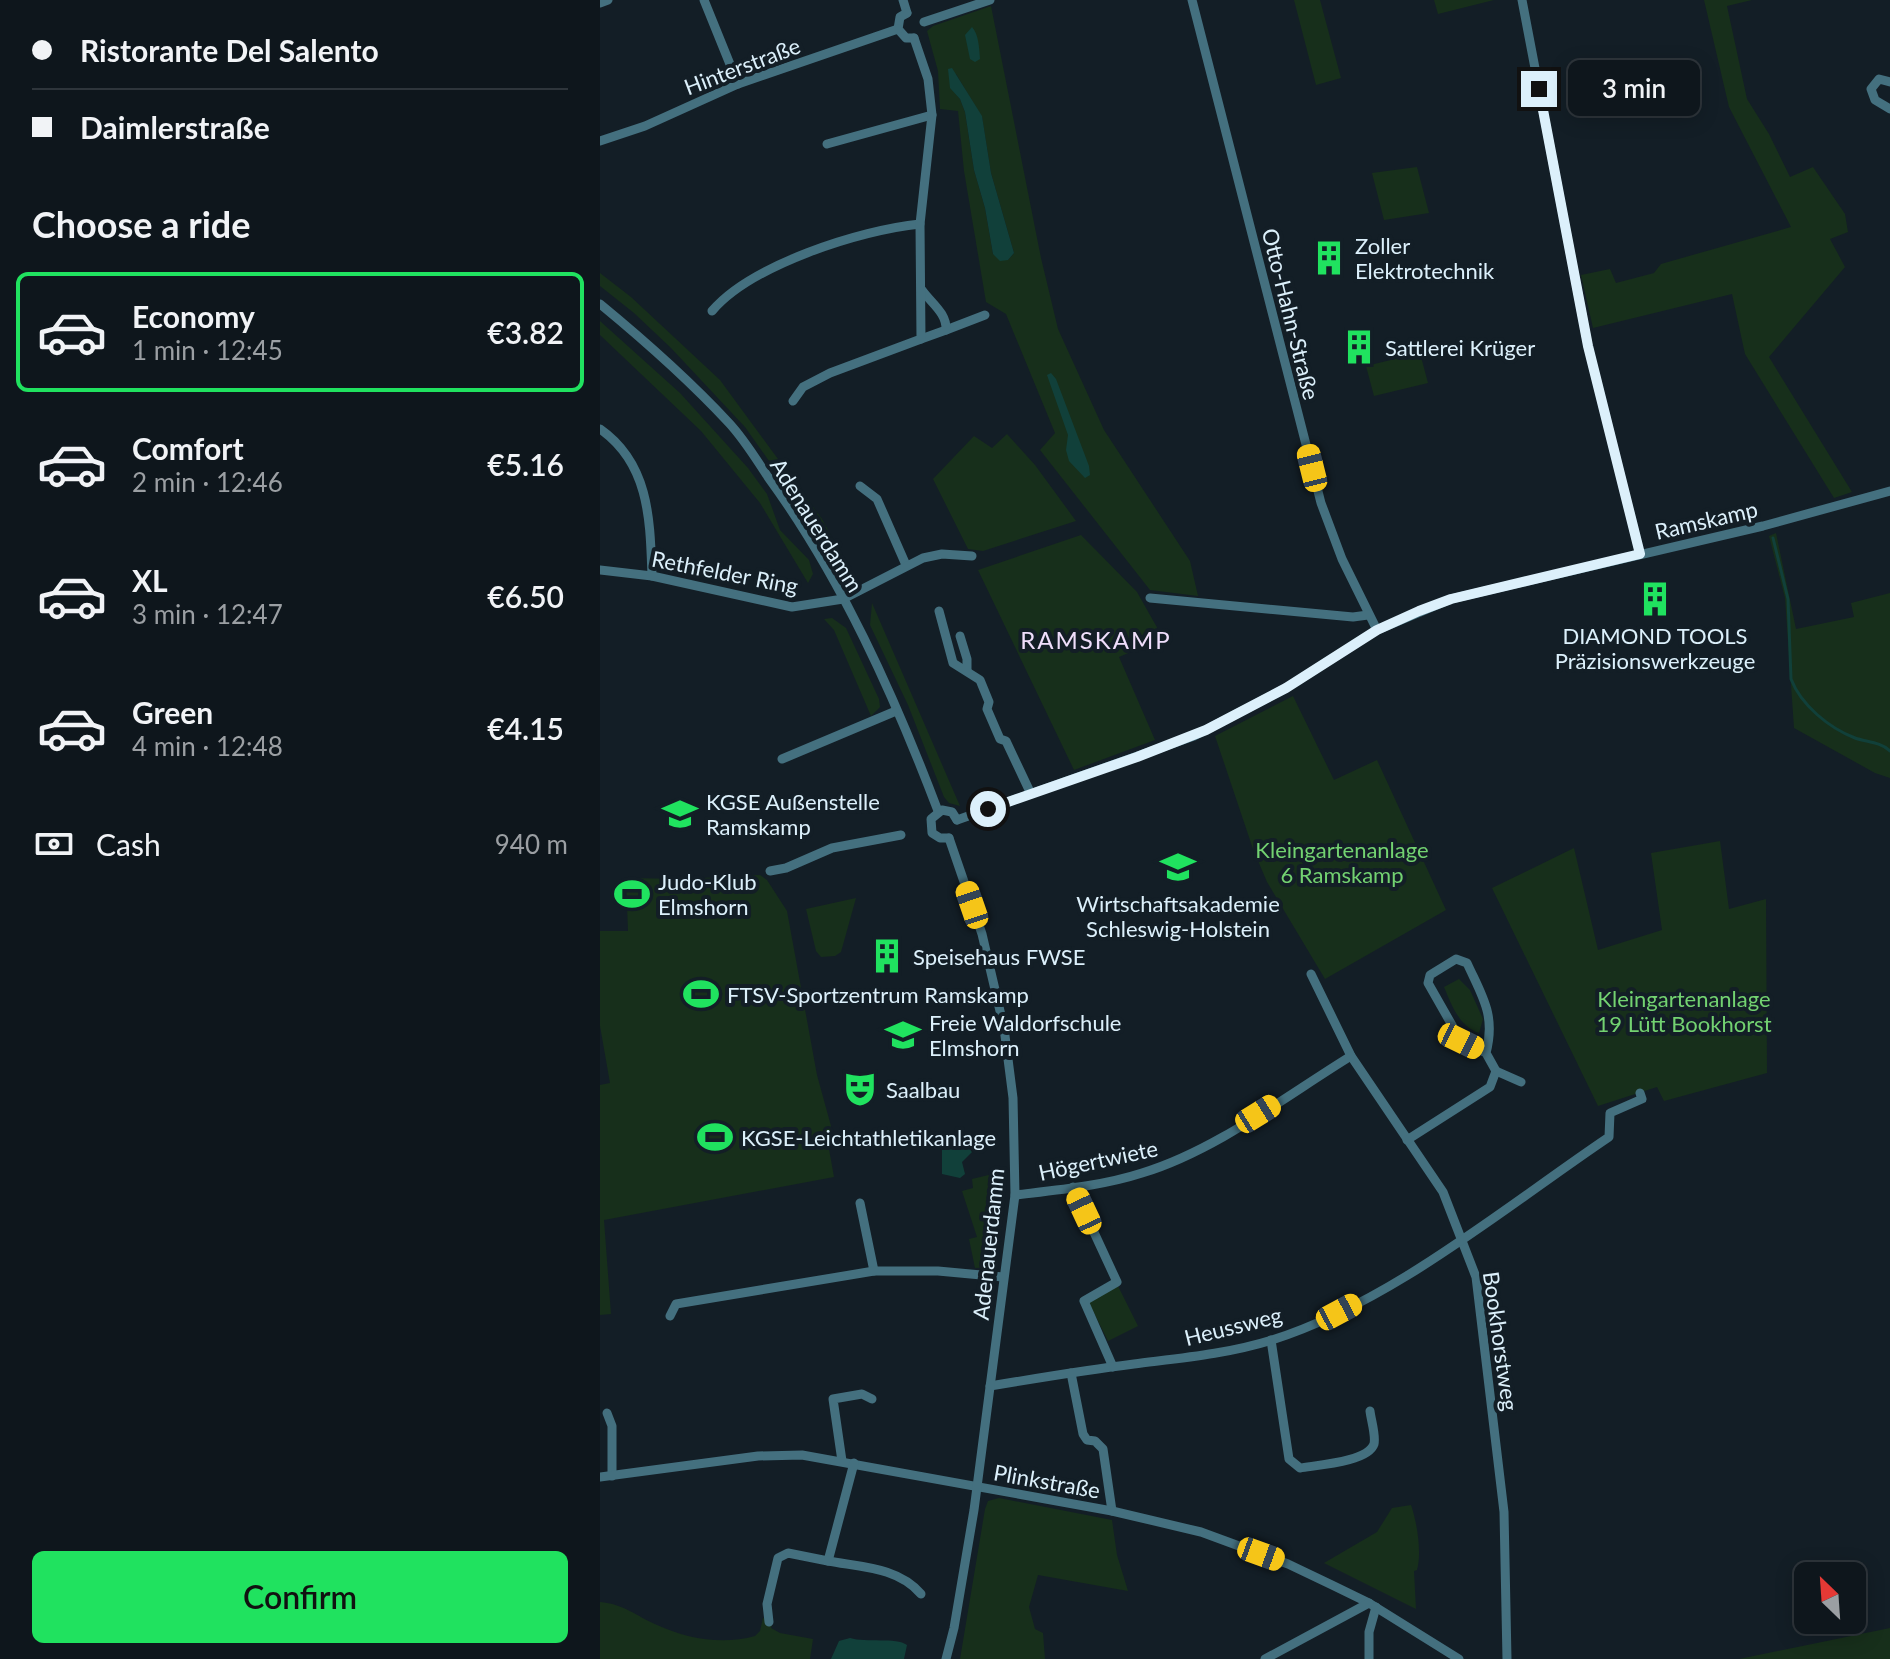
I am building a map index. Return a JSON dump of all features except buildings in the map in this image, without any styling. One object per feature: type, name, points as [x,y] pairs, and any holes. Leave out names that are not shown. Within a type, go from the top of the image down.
[{"type":"street","points":[[600,3],[608,0]]},
{"type":"street","points":[[704,0],[738,84]]},
{"type":"street","points":[[903,0],[907,13]]},
{"type":"street","points":[[924,22],[990,0]]},
{"type":"street","name":"Otto-Hahn-Straße","points":[[1192,0],[1321,503],[1339,552],[1377,630]]},
{"type":"street","points":[[1522,0],[1588,346],[1640,554]]},
{"type":"street","points":[[907,13],[915,13],[924,22],[923,30],[914,38],[906,38],[898,29],[898,21],[907,13]]},
{"type":"street","name":"Hinterstraße","points":[[600,141],[645,126],[738,84],[898,29]]},
{"type":"street","points":[[914,38],[928,79],[932,115],[920,224],[921,339]]},
{"type":"street","points":[[1890,82],[1879,79],[1871,89],[1875,100],[1890,109]]},
{"type":"street","points":[[827,144],[932,115]]},
{"type":"street","points":[[712,311],[724,297],[788,261],[844,241],[920,224]]},
{"type":"street","points":[[920,287],[943,316],[946,330]]},
{"type":"street","name":"Adenauerdamm","points":[[600,304],[655,350],[731,425],[800,522],[843,599],[896,711],[938,811],[931,819],[930,829],[940,838],[949,838],[982,934],[1004,1028],[1013,1098],[1015,1195],[976,1487],[954,1628],[946,1659]]},
{"type":"street","points":[[793,401],[803,387],[830,373],[985,315]]},
{"type":"street","points":[[600,429],[626,454],[643,487],[647,501],[652,576]]},
{"type":"street","points":[[860,486],[877,499],[906,565]]},
{"type":"street","name":"Ramskamp","points":[[957,820],[1206,730],[1286,688],[1377,630],[1451,599],[1776,523],[1890,491]]},
{"type":"street","name":"Rethfelder Ring","points":[[600,570],[652,576],[792,607],[857,594],[923,558],[942,554],[972,556]]},
{"type":"street","points":[[1150,598],[1353,617],[1368,615]]},
{"type":"street","points":[[939,611],[953,663],[980,680],[989,702],[987,709],[1000,739],[1006,741],[1031,794]]},
{"type":"street","points":[[960,636],[967,671]]},
{"type":"street","points":[[782,759],[896,711]]},
{"type":"street","points":[[938,811],[947,810],[957,820],[957,828],[949,838]]},
{"type":"street","points":[[770,871],[786,868],[832,848],[901,835]]},
{"type":"street","points":[[1486,1053],[1491,1034],[1489,1012],[1467,963],[1456,959],[1430,975],[1428,983],[1443,1014],[1461,1041],[1486,1053],[1496,1071],[1521,1082]]},
{"type":"street","name":"Bookhorstweg","points":[[1311,974],[1351,1056],[1443,1192],[1476,1277],[1501,1482],[1507,1659]]},
{"type":"street","name":"Högertwiete","points":[[1015,1195],[1140,1174],[1179,1159],[1351,1056]]},
{"type":"street","points":[[1407,1140],[1490,1087],[1496,1071]]},
{"type":"street","name":"Heussweg","points":[[990,1386],[1214,1354],[1271,1340],[1339,1312],[1463,1239],[1609,1137],[1610,1113],[1642,1099],[1640,1093]]},
{"type":"street","points":[[1073,1187],[1117,1282],[1084,1301],[1113,1367]]},
{"type":"street","points":[[860,1203],[874,1271]]},
{"type":"street","points":[[670,1316],[676,1304],[874,1271],[952,1271],[1003,1277]]},
{"type":"street","points":[[1271,1340],[1289,1459],[1300,1468],[1354,1459],[1369,1451],[1374,1443],[1370,1411]]},
{"type":"street","points":[[1071,1373],[1083,1434],[1103,1449],[1112,1511]]},
{"type":"street","points":[[842,1461],[833,1399],[862,1394],[872,1399]]},
{"type":"street","points":[[607,1413],[612,1426],[612,1476]]},
{"type":"street","name":"Plinkstraße","points":[[600,1477],[758,1456],[802,1455],[1112,1511],[1201,1532],[1288,1564],[1372,1605],[1459,1659]]},
{"type":"street","points":[[828,1561],[854,1463]]},
{"type":"street","points":[[769,1622],[767,1604],[778,1558],[788,1553],[891,1572],[912,1584],[921,1594]]},
{"type":"street","points":[[1265,1659],[1372,1605]]},
{"type":"street","points":[[1369,1659],[1372,1605]]},
{"type":"green space","points":[[1294,0],[1320,0],[1341,78],[1316,85]]},
{"type":"green space","points":[[1434,0],[1494,0],[1438,14]]},
{"type":"green space","points":[[1704,0],[1752,0],[1727,6],[1747,99],[1790,177],[1813,167],[1845,214],[1848,232],[1830,239],[1845,267],[1769,357],[1852,492],[1834,498],[1745,354],[1732,294],[1593,328],[1581,275],[1610,269],[1616,283],[1654,273],[1661,264],[1791,227],[1729,107]]},
{"type":"green space","points":[[991,6],[1058,329],[1104,430],[1190,561],[1198,596],[1150,590],[1040,450],[1055,433],[1006,314],[986,302],[964,171],[958,111],[940,109],[938,71],[927,31],[933,26]],"holes":[[[956,74],[982,117],[991,173],[1014,253],[1008,260],[993,254],[965,112],[960,99],[950,87]]]},
{"type":"green space","points":[[1417,167],[1429,213],[1384,220],[1372,173]]},
{"type":"green space","points":[[600,273],[631,297],[720,380],[822,519],[853,576],[837,565],[811,513],[786,485],[745,427],[671,348],[600,286]]},
{"type":"green space","points":[[600,321],[680,393],[748,468],[767,494],[780,530],[809,560],[813,574],[808,583],[760,503],[701,431],[600,335]]},
{"type":"green space","points":[[1420,353],[1428,383],[1374,396],[1366,366]]},
{"type":"green space","points":[[1007,434],[1035,465],[1076,521],[983,551],[968,549],[933,479],[974,436],[992,448]]},
{"type":"green space","points":[[1776,533],[1796,629],[1854,617],[1851,603],[1890,593],[1890,778],[1875,773],[1794,728],[1785,598],[1769,536]]},
{"type":"green space","points":[[1081,535],[1137,592],[1163,638],[1119,657],[1155,740],[1074,770],[978,570]]},
{"type":"green space","points":[[872,603],[960,806],[949,803],[944,797],[908,705],[870,625]]},
{"type":"green space","points":[[832,618],[846,628],[879,699],[880,707],[871,716],[834,630],[824,619]]},
{"type":"green space","name":"Kleingartenanlage 6 Ramskamp","points":[[1293,696],[1334,780],[1377,760],[1446,910],[1325,979],[1267,882],[1215,736]]},
{"type":"green space","name":"Kleingartenanlage 19 Lütt Bookhorst","points":[[1720,841],[1729,909],[1766,899],[1767,1073],[1664,1101],[1657,1087],[1598,1106],[1492,888],[1574,848],[1598,950],[1662,930],[1651,853]]},
{"type":"green space","points":[[760,875],[767,880],[787,911],[817,1075],[831,1126],[829,1149],[834,1177],[604,1220],[611,1314],[600,1315],[600,1085],[610,1083],[600,1026],[600,931],[628,931],[626,878]]},
{"type":"green space","points":[[856,898],[841,952],[835,956],[821,957],[816,951],[806,909]]},
{"type":"green space","points":[[1459,979],[1470,990],[1483,1019],[1479,1033],[1461,1020],[1444,987]]},
{"type":"green space","points":[[1005,1171],[998,1263],[992,1267],[975,1268],[969,1239],[977,1237],[962,1191],[973,1188],[972,1179]]},
{"type":"green space","points":[[1118,1286],[1138,1326],[1108,1341],[1088,1301]]},
{"type":"green space","points":[[999,1498],[1112,1520],[1117,1555],[1128,1591],[1038,1575],[1029,1607],[1035,1629],[1043,1633],[1045,1659],[960,1659],[985,1509],[988,1501]]},
{"type":"green space","points":[[1411,1505],[1419,1546],[1417,1570],[1414,1571],[1416,1609],[1324,1563],[1377,1532],[1392,1508]]},
{"type":"green space","points":[[600,1602],[623,1608],[669,1630],[705,1639],[730,1640],[755,1636],[760,1631],[763,1618],[773,1621],[771,1628],[780,1633],[813,1639],[810,1659],[600,1659]]},
{"type":"green space","points":[[1890,1628],[1890,1659],[1739,1659],[1866,1634]]},
{"type":"shaded area","points":[[972,27],[980,59],[975,62],[970,59],[965,35]]},
{"type":"shaded area","points":[[952,68],[982,116],[991,173],[1014,253],[1008,260],[1000,261],[993,254],[965,112],[960,99],[950,88],[948,69]]},
{"type":"shaded area","points":[[1051,373],[1089,466],[1090,475],[1085,478],[1069,461],[1066,450],[1068,435],[1047,375]]},
{"type":"shaded area","points":[[966,1143],[972,1152],[962,1162],[965,1174],[960,1178],[942,1174],[942,1149]]},
{"type":"shaded area","points":[[850,1638],[902,1643],[907,1645],[904,1659],[831,1659],[839,1641]]},
{"type":"waterway","points":[[1773,538],[1788,599],[1791,679],[1796,689],[1809,706],[1835,728],[1890,751]]},
{"type":"place","name":"Zoller Elektrotechnik","points":[[1329,258]]},
{"type":"place","name":"Sattlerei Krüger","points":[[1359,347]]},
{"type":"place","name":"DIAMOND TOOLS Präzisionswerkzeuge","points":[[1655,599]]},
{"type":"place","name":"KGSE Außenstelle Ramskamp","points":[[680,814]]},
{"type":"place","name":"Wirtschaftsakademie Schleswig-Holstein","points":[[1178,867]]},
{"type":"place","name":"Judo-Klub Elmshorn","points":[[632,894]]},
{"type":"place","name":"Speisehaus FWSE","points":[[887,956]]},
{"type":"place","name":"FTSV-Sportzentrum Ramskamp","points":[[701,994]]},
{"type":"place","name":"Freie Waldorfschule Elmshorn","points":[[903,1035]]},
{"type":"place","name":"Saalbau","points":[[860,1089]]},
{"type":"place","name":"KGSE-Leichtathletikanlage","points":[[715,1137]]},
{"type":"district","name":"RAMSKAMP","points":[[1096,639]]},
{"type":"route","points":[[988,809],[1194,736],[1286,688],[1377,630],[1419,611],[1451,599],[1640,554],[1588,346],[1539,89]]}]
